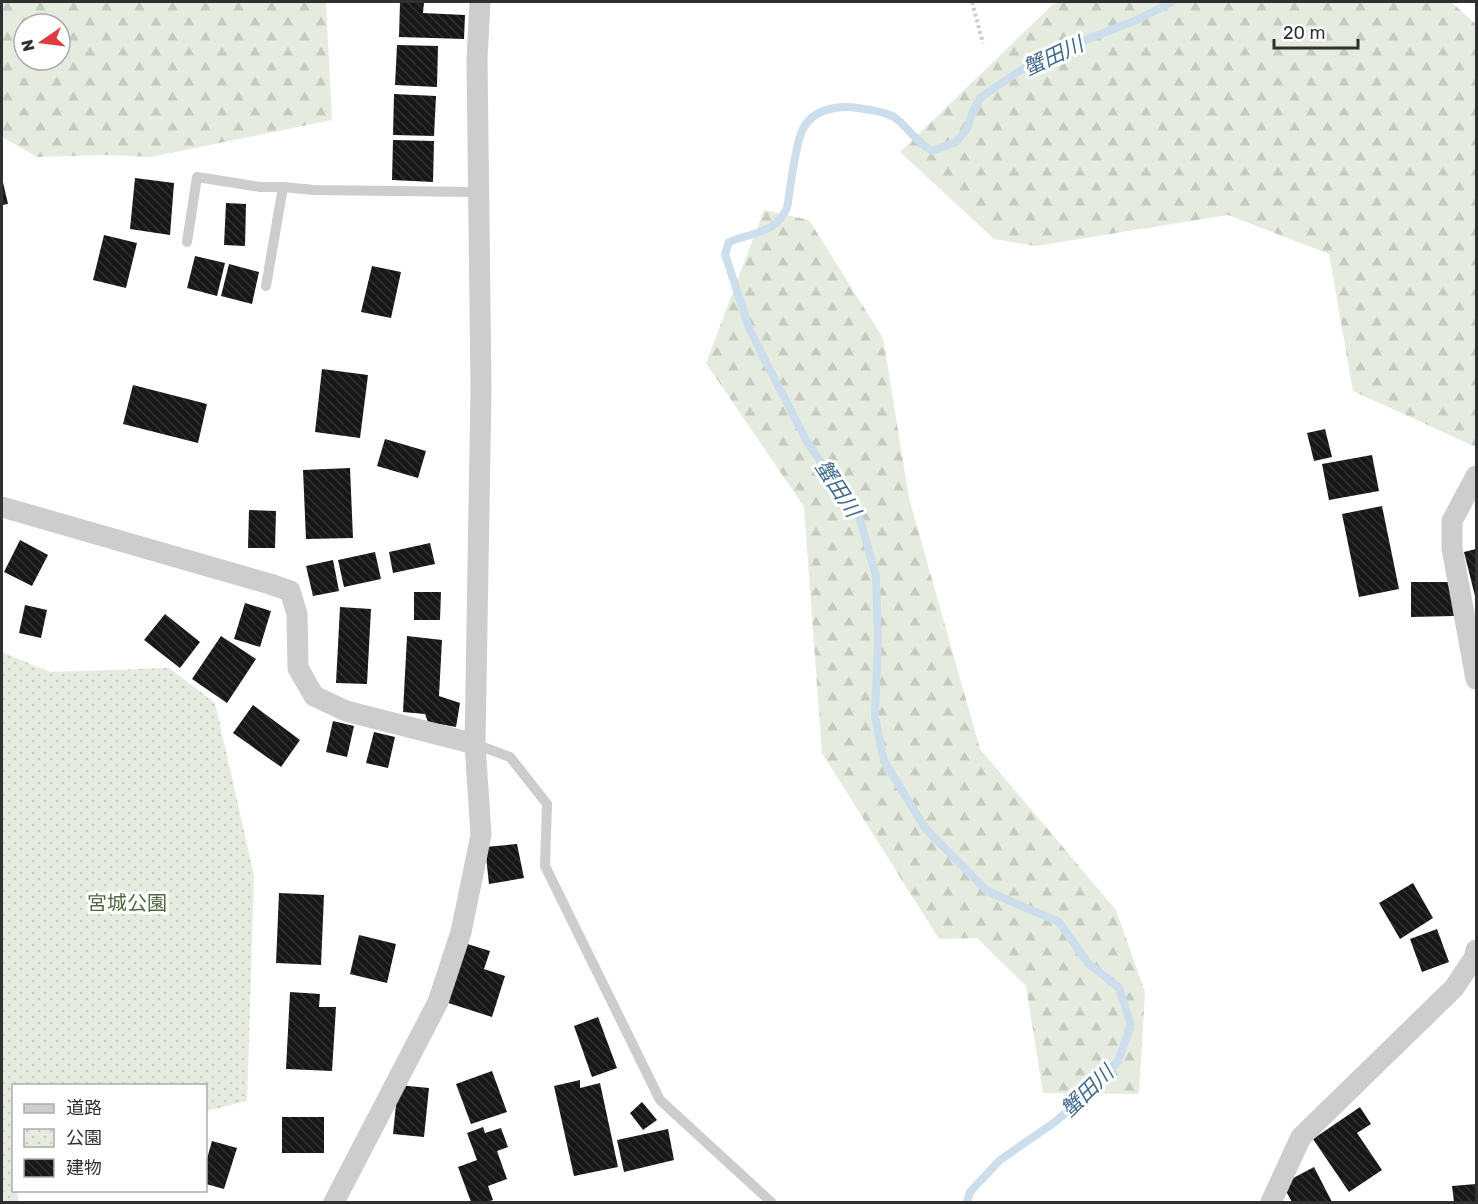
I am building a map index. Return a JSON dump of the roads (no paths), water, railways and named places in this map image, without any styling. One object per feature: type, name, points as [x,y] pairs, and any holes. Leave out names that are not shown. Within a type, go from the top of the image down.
[{"type":"street","points":[[334,1203],[438,1002],[461,932],[481,835],[476,744],[481,389],[477,59],[480,2]]},
{"type":"street","points":[[1476,476],[1452,520],[1452,548],[1476,679]]},
{"type":"street","points":[[2,507],[290,591],[297,614],[298,668],[314,696],[346,711],[476,744]]},
{"type":"street","points":[[1271,1203],[1301,1137],[1454,988],[1474,958],[1476,950]]},
{"type":"lane","points":[[187,242],[196,177],[260,187],[314,190],[478,192]]},
{"type":"lane","points":[[266,286],[283,188]]},
{"type":"lane","points":[[476,744],[510,757],[547,804],[545,866],[660,1100],[771,1203]]},
{"type":"waterway","name":"蟹田川","points":[[967,1202],[970,1192],[1000,1160],[1055,1122],[1092,1089],[1118,1061],[1131,1025],[1119,988],[1088,963],[1059,922],[987,891],[925,828],[884,761],[875,717],[878,640],[876,576],[859,516],[807,442],[768,366],[749,328],[725,254],[729,242],[770,228],[782,217],[787,208],[799,139],[806,124],[818,113],[842,107],[886,113],[899,121],[932,151],[956,142],[967,129],[981,97],[1039,58],[1137,20],[1172,2]]},
{"type":"park label","name":"宮城公園","points":[[127,903]]}]
